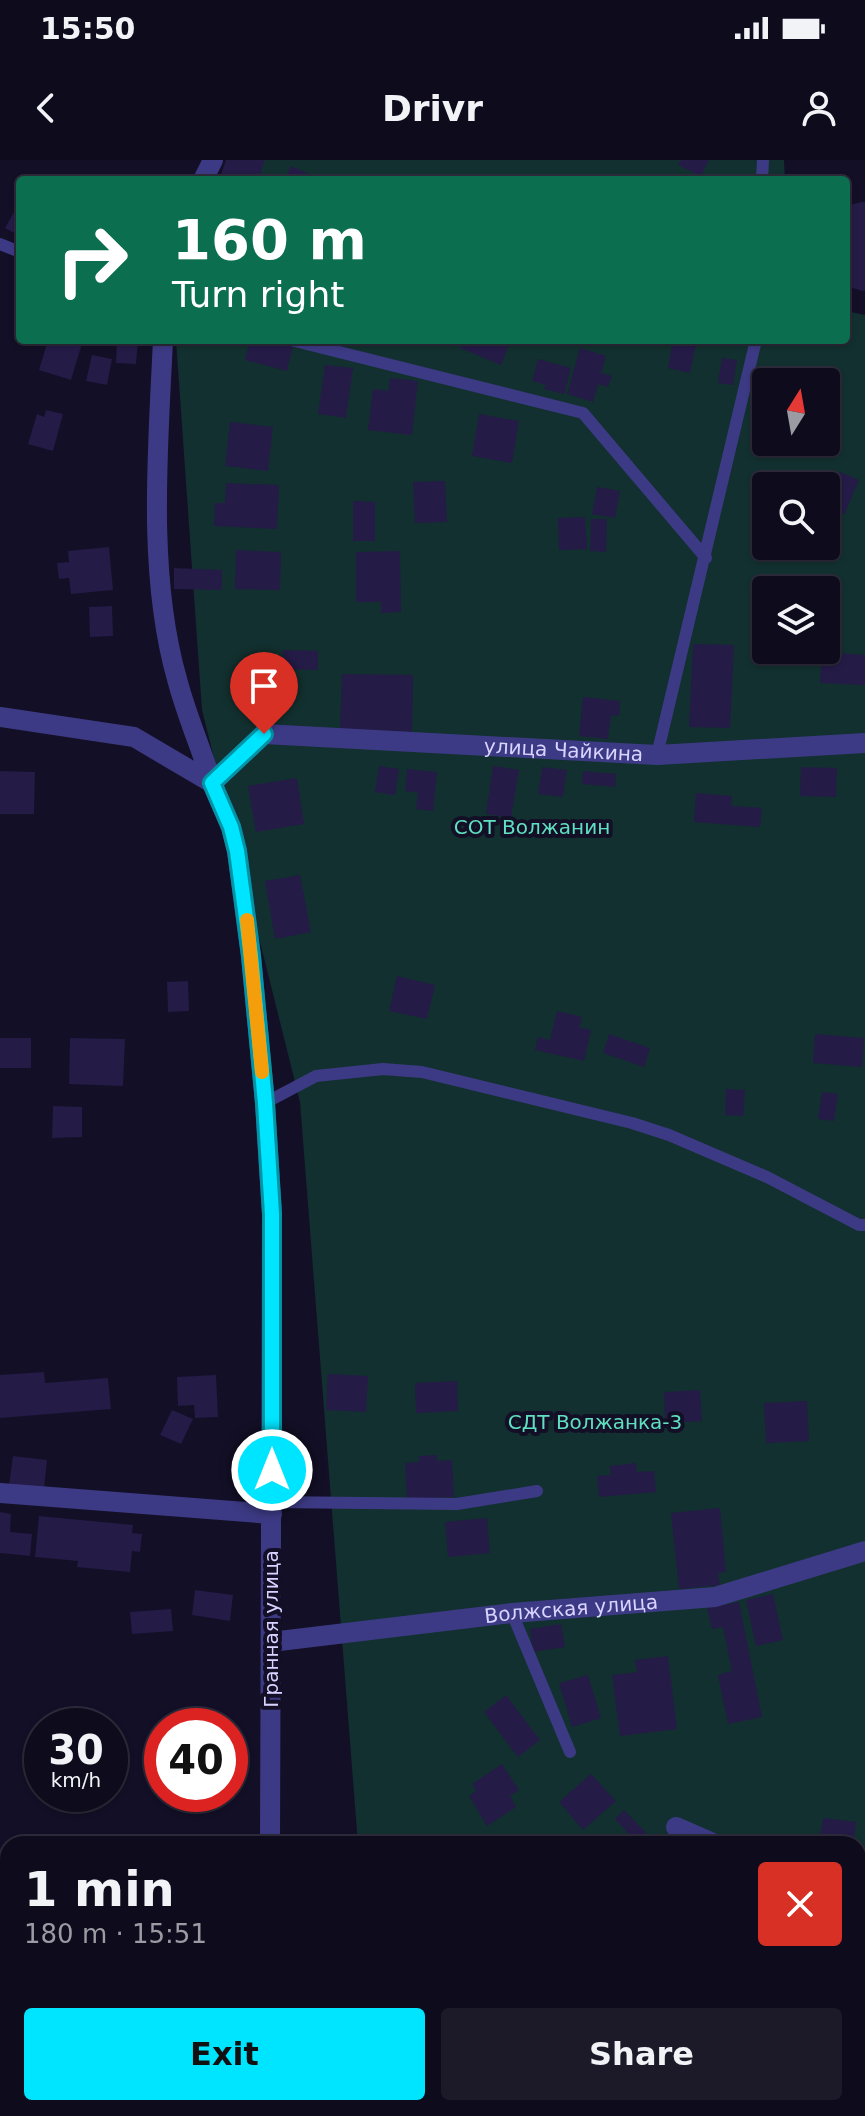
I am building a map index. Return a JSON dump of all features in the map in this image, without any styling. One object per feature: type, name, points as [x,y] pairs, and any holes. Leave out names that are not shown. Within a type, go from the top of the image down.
[{"type":"street","name":"Гранная улица","points":[[163,344],[157,469],[161,592],[176,678],[237,851],[265,1103],[272,1214],[270,1836]]},
{"type":"street","points":[[0,717],[134,737],[212,783]]},
{"type":"street","name":"улица Чайкина","points":[[212,783],[264,734],[657,755],[865,743]]},
{"type":"street","points":[[0,1493],[272,1508]]},
{"type":"street","name":"Волжская улица","points":[[271,1642],[512,1613],[715,1597],[865,1551]]},
{"type":"street","points":[[676,1827],[697,1836]]},
{"type":"lane","points":[[307,344],[583,413],[706,558]]},
{"type":"lane","points":[[657,755],[755,344]]},
{"type":"lane","points":[[265,1103],[316,1076],[383,1069],[422,1072],[632,1123],[669,1135],[767,1177],[859,1225],[865,1225]]},
{"type":"lane","points":[[272,1508],[457,1504],[537,1491]]},
{"type":"lane","points":[[512,1613],[570,1752]]},
{"type":"green space","points":[[241,160],[784,160],[785,176],[233,176]]},
{"type":"green space","points":[[850,312],[865,315],[865,1836],[357,1836],[300,1102],[202,710],[176,344],[850,344]]},
{"type":"building","points":[[226,160],[265,160],[259,176],[220,176]]},
{"type":"building","points":[[681,160],[709,160],[701,176],[678,165]]},
{"type":"building","points":[[291,166],[313,176],[286,176]]},
{"type":"building","points":[[865,202],[863,291],[850,287],[850,205]]},
{"type":"building","points":[[16,209],[16,234],[5,228]]},
{"type":"building","points":[[47,344],[82,344],[71,380],[39,370]]},
{"type":"building","points":[[117,344],[138,344],[136,364],[116,363]]},
{"type":"building","points":[[249,344],[293,346],[287,371],[245,360]]},
{"type":"building","points":[[462,344],[509,344],[501,365],[460,348]]},
{"type":"building","points":[[672,344],[696,344],[690,373],[668,368]]},
{"type":"building","points":[[580,348],[606,356],[601,373],[612,376],[608,387],[598,384],[593,402],[567,394]]},
{"type":"building","points":[[92,355],[112,359],[107,385],[86,381]]},
{"type":"building","points":[[722,358],[737,360],[733,385],[718,383]]},
{"type":"building","points":[[538,359],[571,368],[564,394],[544,389],[546,385],[532,381]]},
{"type":"building","points":[[325,365],[353,368],[346,418],[318,414]]},
{"type":"building","points":[[390,378],[418,381],[412,435],[368,430],[373,389],[388,391]]},
{"type":"building","points":[[46,410],[63,414],[53,451],[28,444],[37,414],[44,417]]},
{"type":"building","points":[[479,414],[519,421],[512,463],[472,456]]},
{"type":"building","points":[[230,422],[273,427],[268,471],[225,466]]},
{"type":"building","points":[[840,472],[859,480],[844,515],[840,513]]},
{"type":"building","points":[[445,481],[447,522],[415,523],[413,482]]},
{"type":"building","points":[[226,483],[279,485],[277,529],[214,526],[215,503],[225,503]]},
{"type":"building","points":[[597,487],[620,491],[615,518],[592,514]]},
{"type":"building","points":[[353,501],[375,502],[375,541],[353,541]]},
{"type":"building","points":[[585,517],[587,549],[559,550],[558,518]]},
{"type":"building","points":[[591,519],[607,519],[606,552],[590,551]]},
{"type":"building","points":[[109,547],[113,590],[71,594],[69,578],[59,579],[57,563],[69,562],[68,551]]},
{"type":"building","points":[[236,550],[281,552],[280,590],[235,589]]},
{"type":"building","points":[[400,551],[401,612],[381,613],[381,602],[356,602],[356,552]]},
{"type":"building","points":[[174,568],[222,570],[222,590],[174,589]]},
{"type":"building","points":[[112,606],[113,636],[90,637],[89,607]]},
{"type":"building","points":[[693,644],[734,645],[730,728],[689,727]]},
{"type":"building","points":[[283,650],[318,651],[318,670],[282,669]]},
{"type":"building","points":[[840,653],[865,655],[865,685],[820,683],[821,664],[840,664]]},
{"type":"building","points":[[342,674],[413,675],[412,732],[340,730]]},
{"type":"building","points":[[583,697],[620,701],[619,716],[611,715],[608,739],[579,736]]},
{"type":"building","points":[[379,766],[399,769],[395,795],[375,792]]},
{"type":"building","points":[[493,766],[519,770],[511,818],[486,814]]},
{"type":"building","points":[[542,767],[567,770],[563,797],[538,794]]},
{"type":"building","points":[[801,767],[837,768],[836,797],[800,796]]},
{"type":"building","points":[[407,769],[437,772],[433,811],[416,809],[418,793],[405,791]]},
{"type":"building","points":[[0,771],[35,772],[34,814],[0,814]]},
{"type":"building","points":[[583,771],[616,774],[615,787],[582,784]]},
{"type":"building","points":[[297,778],[304,824],[256,832],[248,786]]},
{"type":"building","points":[[696,793],[732,796],[731,806],[762,808],[760,827],[694,822]]},
{"type":"building","points":[[300,875],[311,932],[275,939],[265,881]]},
{"type":"building","points":[[397,976],[435,985],[427,1019],[389,1011]]},
{"type":"building","points":[[188,981],[189,1011],[168,1012],[167,982]]},
{"type":"building","points":[[557,1011],[582,1017],[579,1027],[591,1030],[584,1061],[535,1050],[538,1037],[550,1040]]},
{"type":"building","points":[[609,1034],[650,1048],[644,1067],[603,1053]]},
{"type":"building","points":[[815,1034],[864,1038],[862,1067],[813,1063]]},
{"type":"building","points":[[0,1038],[31,1038],[31,1068],[0,1068]]},
{"type":"building","points":[[70,1038],[125,1039],[123,1086],[69,1084]]},
{"type":"building","points":[[726,1089],[745,1090],[743,1116],[725,1115]]},
{"type":"building","points":[[822,1092],[838,1094],[834,1121],[818,1119]]},
{"type":"building","points":[[53,1106],[82,1107],[82,1137],[52,1138]]},
{"type":"building","points":[[44,1372],[45,1383],[108,1378],[111,1409],[0,1418],[0,1375]]},
{"type":"building","points":[[328,1374],[368,1376],[366,1412],[326,1410]]},
{"type":"building","points":[[216,1375],[218,1417],[195,1418],[194,1405],[178,1406],[177,1377]]},
{"type":"building","points":[[457,1381],[458,1411],[416,1413],[415,1383]]},
{"type":"building","points":[[700,1390],[702,1421],[665,1423],[664,1392]]},
{"type":"building","points":[[807,1401],[809,1441],[766,1443],[764,1403]]},
{"type":"building","points":[[172,1410],[193,1419],[181,1444],[160,1435]]},
{"type":"building","points":[[437,1455],[437,1461],[452,1460],[454,1497],[407,1499],[405,1463],[419,1462],[419,1456]]},
{"type":"building","points":[[13,1456],[47,1460],[44,1489],[9,1485]]},
{"type":"building","points":[[636,1463],[637,1472],[654,1471],[656,1492],[599,1497],[597,1476],[611,1475],[610,1466]]},
{"type":"building","points":[[720,1508],[726,1572],[718,1573],[720,1585],[679,1589],[671,1513]]},
{"type":"building","points":[[0,1512],[11,1514],[10,1532],[32,1534],[30,1556],[0,1553]]},
{"type":"building","points":[[39,1516],[133,1525],[132,1533],[142,1534],[140,1552],[132,1551],[130,1572],[77,1567],[78,1561],[35,1557]]},
{"type":"building","points":[[487,1518],[490,1553],[448,1557],[445,1522]]},
{"type":"building","points":[[195,1590],[233,1595],[230,1621],[192,1615]]},
{"type":"building","points":[[773,1594],[783,1640],[756,1646],[746,1600]]},
{"type":"building","points":[[739,1602],[762,1717],[728,1724],[718,1675],[732,1671],[723,1627],[712,1629],[707,1608]]},
{"type":"building","points":[[171,1609],[173,1631],[132,1634],[130,1612]]},
{"type":"building","points":[[561,1624],[565,1647],[533,1652],[530,1629]]},
{"type":"building","points":[[668,1656],[677,1729],[620,1736],[612,1675],[637,1672],[635,1660]]},
{"type":"building","points":[[588,1675],[601,1718],[572,1727],[559,1683]]},
{"type":"building","points":[[506,1695],[540,1740],[518,1757],[484,1712]]},
{"type":"building","points":[[502,1764],[519,1790],[510,1796],[516,1807],[487,1826],[469,1796],[476,1791],[472,1784]]},
{"type":"building","points":[[591,1774],[616,1801],[583,1830],[559,1802]]},
{"type":"building","points":[[624,1810],[649,1836],[625,1836],[628,1833],[615,1819]]},
{"type":"building","points":[[823,1818],[856,1822],[854,1836],[820,1836]]},
{"type":"slow traffic","points":[[247,920],[262,1072]]},
{"type":"route","points":[[264,734],[212,783],[231,827],[237,851],[265,1103],[272,1214],[272,1470]]},
{"type":"park label","name":"СОТ Волжанин","points":[[532,827]]},
{"type":"park label","name":"СДТ Волжанка-3","points":[[595,1422]]}]
